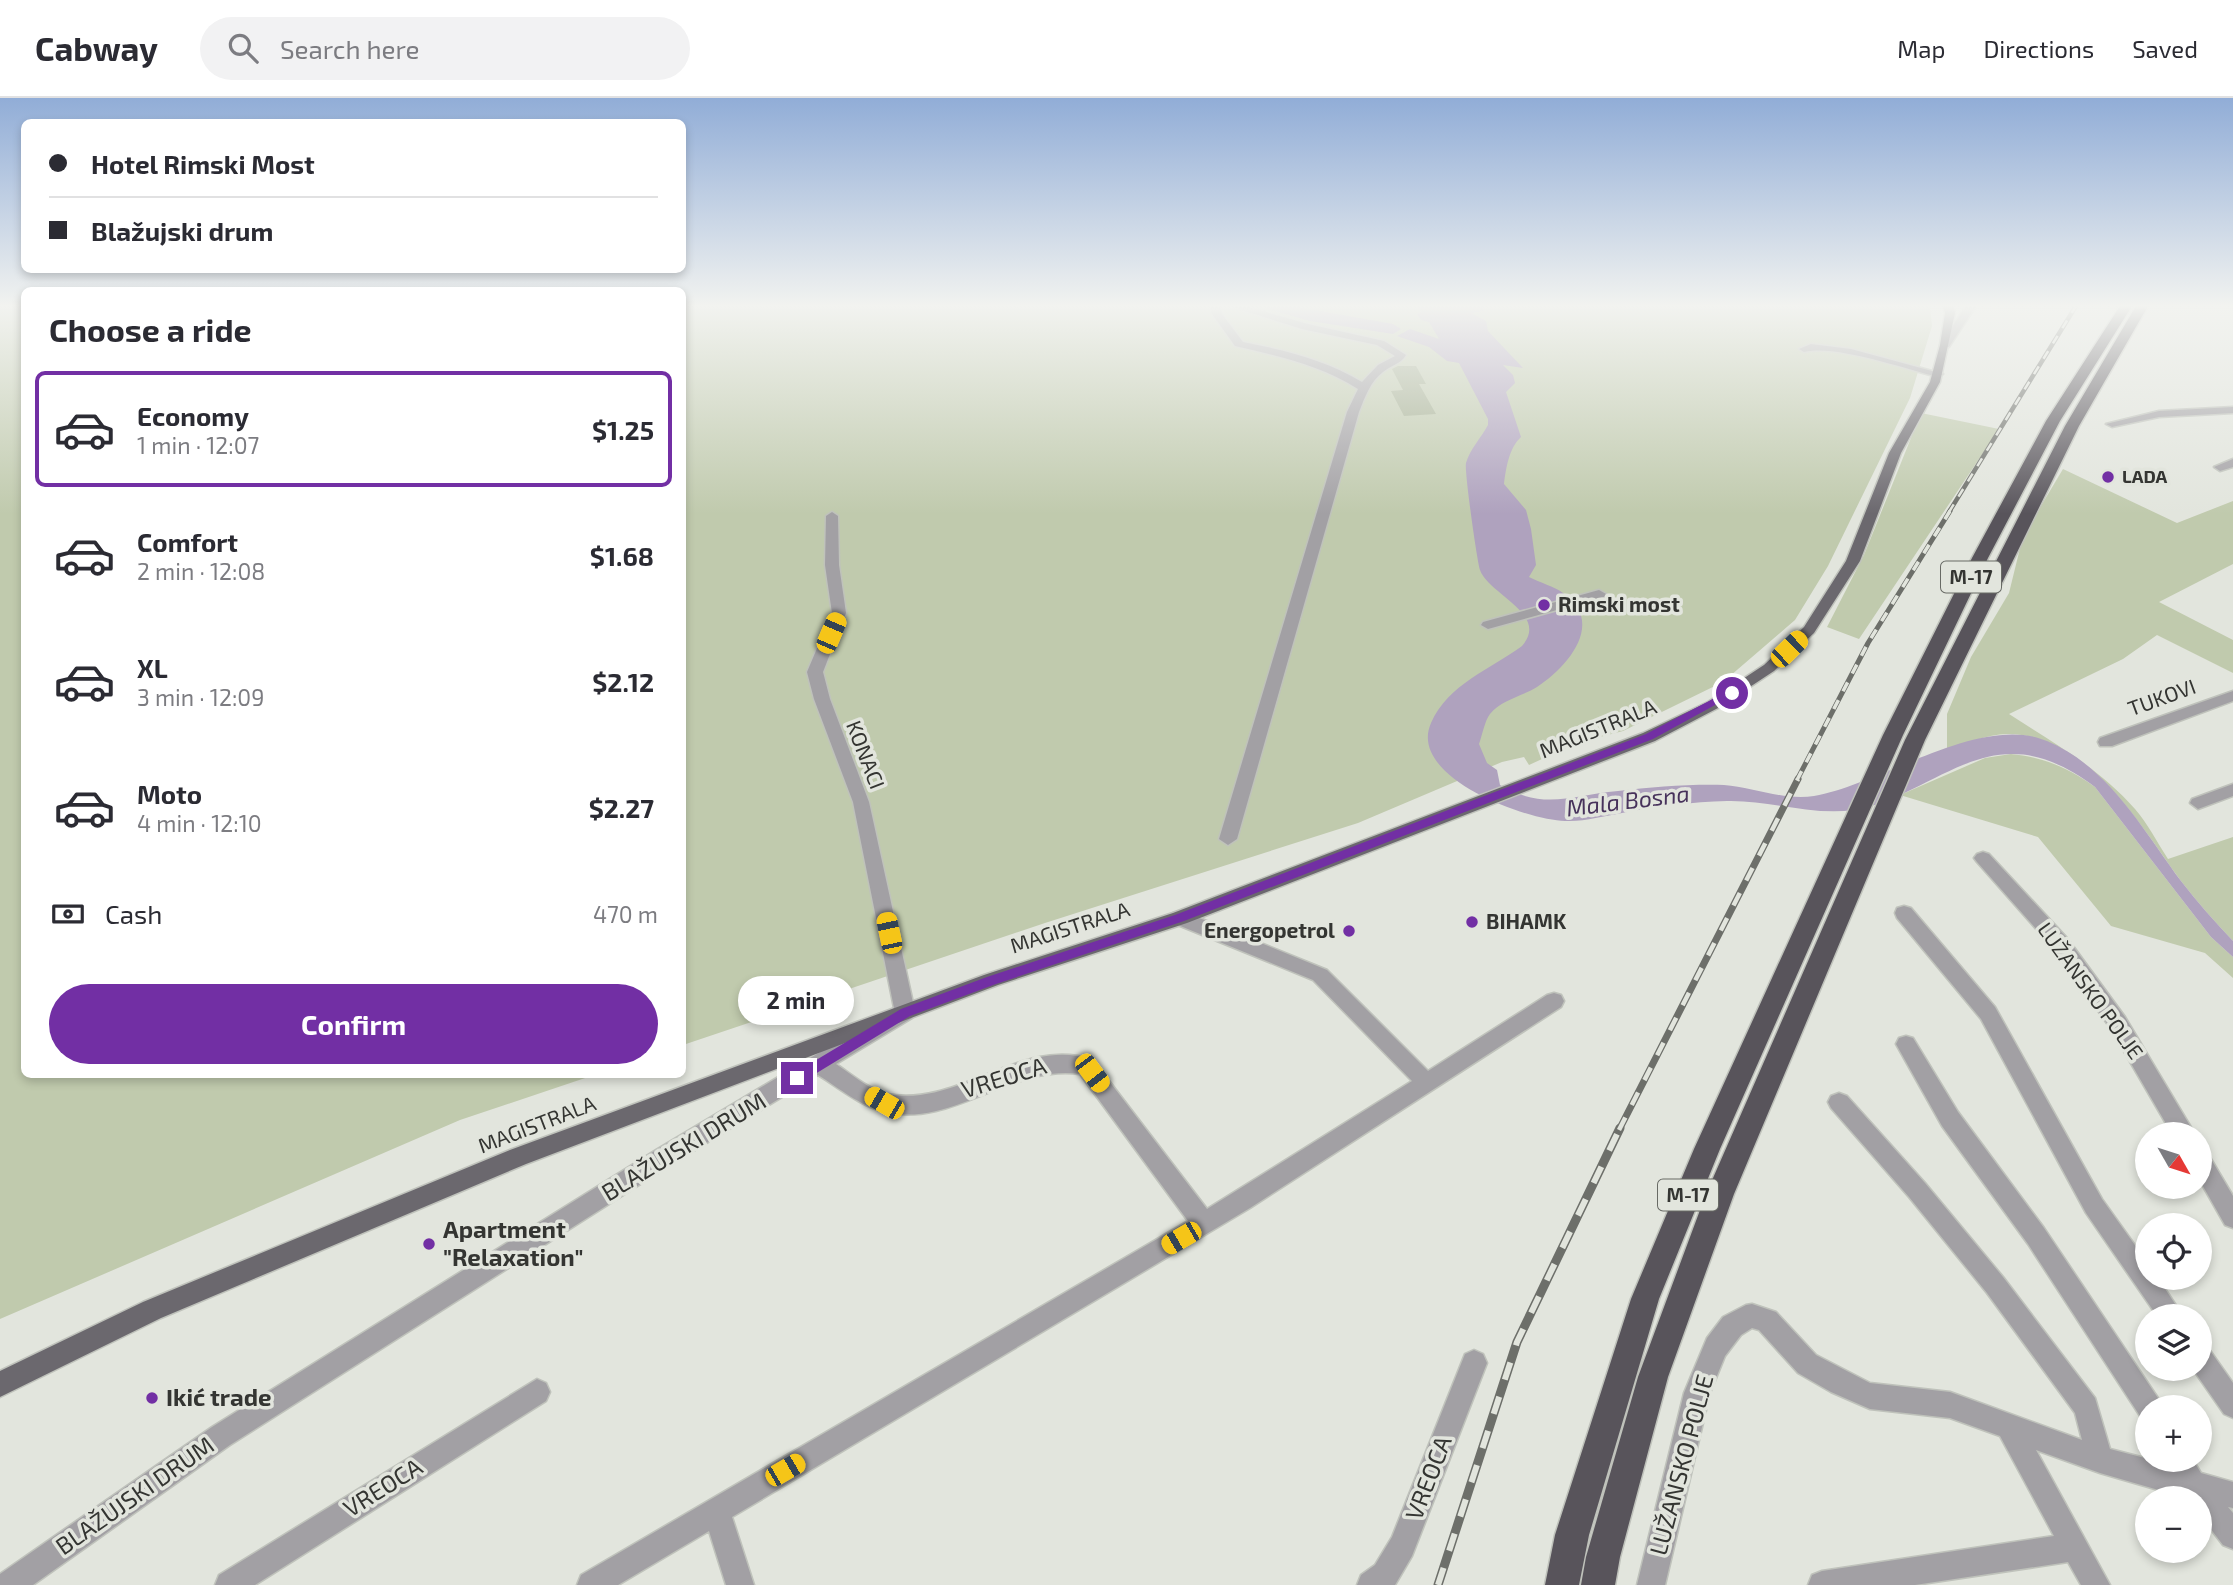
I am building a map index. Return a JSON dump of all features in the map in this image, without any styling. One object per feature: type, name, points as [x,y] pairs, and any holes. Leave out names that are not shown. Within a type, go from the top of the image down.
[{"type":"highway","name":"M-17","points":[[1598,1585],[1653,1377],[1715,1208],[1869,819],[1893,734],[1980,558],[2055,418],[2082,375]]},
{"type":"highway","name":"M-17","points":[[1562,1585],[1572,1535],[1645,1299],[1707,1149],[1869,819],[1915,740],[2074,422],[2101,375]]},
{"type":"main road","name":"MAGISTRALA","points":[[0,1384],[152,1310],[518,1157],[991,980],[1180,918],[1649,737],[1713,705],[1769,668],[1809,630],[1853,561],[1895,453],[1937,375]]},
{"type":"street","points":[[1343,375],[1363,387]]},
{"type":"street","points":[[1228,839],[1363,387],[1373,375]]},
{"type":"street","points":[[2112,424],[2169,412],[2233,410]]},
{"type":"street","name":"KONACI","points":[[832,516],[832,565],[839,613],[815,672],[821,699],[861,802],[905,1012]]},
{"type":"street","points":[[1488,625],[1599,594]]},
{"type":"street","name":"TUKOVI","points":[[2106,742],[2233,696]]},
{"type":"street","points":[[2198,803],[2233,790]]},
{"type":"street","name":"LUŽANSKO POLJE","points":[[1983,858],[2067,953],[2118,1023],[2176,1122]]},
{"type":"street","points":[[1904,913],[1988,1013],[2094,1206],[2163,1304]]},
{"type":"street","points":[[1180,918],[1320,975],[1427,1083]]},
{"type":"street","points":[[592,1585],[1204,1224],[1554,1001]]},
{"type":"street","name":"BLAŽUJSKI DRUM","points":[[9,1585],[205,1446],[664,1157],[905,1012]]},
{"type":"street","points":[[1906,1044],[1950,1119],[2036,1237],[2141,1395]]},
{"type":"street","name":"VREOCA","points":[[820,1065],[884,1103],[905,1104],[988,1084],[1051,1062],[1074,1062],[1086,1066],[1204,1224]]},
{"type":"street","points":[[1839,1102],[1995,1285],[2086,1407],[2100,1460]]},
{"type":"street","points":[[2212,1181],[2233,1217]]},
{"type":"street","name":"LUŽANSKO POLJE","points":[[1651,1585],[1697,1393],[1716,1347],[1732,1326],[1752,1316],[1768,1321],[1807,1364],[1870,1396],[1950,1405],[2100,1460],[2233,1494]]},
{"type":"street","name":"VREOCA","points":[[1371,1585],[1385,1575],[1402,1546],[1474,1363]]},
{"type":"street","points":[[2212,1375],[2233,1405]]},
{"type":"street","name":"VREOCA","points":[[229,1585],[537,1392]]},
{"type":"street","points":[[2008,1425],[2096,1585]]},
{"type":"street","points":[[2186,1472],[2233,1535]]},
{"type":"street","points":[[716,1511],[740,1585]]},
{"type":"street","points":[[1822,1585],[2074,1547]]},
{"type":"green space","points":[[0,375],[21,375],[21,1078],[585,1078],[460,1120],[0,1319]]},
{"type":"green space","points":[[686,375],[1917,375],[1910,398],[1828,566],[1795,620],[1723,682],[1623,731],[1577,743],[1529,765],[1524,757],[1502,762],[1358,823],[1045,923],[686,1044]]},
{"type":"green space","points":[[1921,413],[1999,429],[1859,639],[1827,627],[1864,555]]},
{"type":"green space","points":[[2063,469],[2177,523],[2233,501],[2233,564],[2159,602],[2233,640],[2233,673],[2157,635],[2123,659],[2009,714],[2076,757],[2088,766],[2064,750],[2038,739],[2009,734],[1986,737],[1947,749],[1947,714],[1971,657],[2009,593],[2023,536]]},
{"type":"green space","points":[[2011,754],[2055,764],[2095,787],[2211,937],[2233,957],[2233,978],[2205,953],[2111,926],[2038,837],[1900,795],[1985,758]]},
{"type":"green space","points":[[2088,766],[2107,781],[2140,815],[2168,859],[2233,837],[2233,941],[2187,889],[2129,810]]},
{"type":"water","name":"Mala Bosna","points":[[1465,375],[1513,375],[1515,383],[1506,392],[1521,437],[1511,452],[1504,484],[1526,510],[1536,565],[1529,577],[1555,588],[1576,605],[1582,630],[1578,643],[1560,668],[1537,687],[1500,705],[1488,717],[1479,744],[1487,763],[1497,770],[1500,785],[1516,793],[1545,799],[1684,785],[1735,786],[1803,797],[1840,789],[1961,743],[1992,736],[2020,735],[2047,741],[2069,752],[2107,783],[2187,889],[2233,941],[2233,957],[2211,937],[2095,787],[2066,769],[2035,757],[2013,754],[1973,761],[1894,798],[1854,810],[1807,810],[1743,801],[1701,802],[1572,821],[1547,819],[1499,804],[1474,792],[1453,777],[1436,761],[1428,743],[1431,723],[1439,709],[1459,688],[1522,646],[1529,635],[1529,624],[1523,614],[1486,579],[1478,563],[1466,463],[1488,425],[1488,419]]},
{"type":"building","points":[[1395,375],[1421,375],[1426,384],[1419,384],[1436,414],[1404,416],[1391,391],[1403,390]]},
{"type":"railway","points":[[1949,512],[2033,375]]},
{"type":"railway","points":[[1797,780],[1868,643],[1950,511]]},
{"type":"railway","points":[[1620,1129],[1798,779]]},
{"type":"railway","points":[[1438,1585],[1517,1342],[1620,1129]]},
{"type":"place","name":"LADA","points":[[2108,477]]},
{"type":"place","name":"Rimski most","points":[[1544,605]]},
{"type":"place","name":"BIHAMK","points":[[1472,922]]},
{"type":"place","name":"Energopetrol","points":[[1349,931]]},
{"type":"place","name":"Apartment \"Relaxation\"","points":[[429,1244]]},
{"type":"place","name":"Ikić trade","points":[[152,1398]]},
{"type":"route","points":[[797,1078],[905,1012],[991,980],[1180,918],[1649,737],[1732,693]]}]
